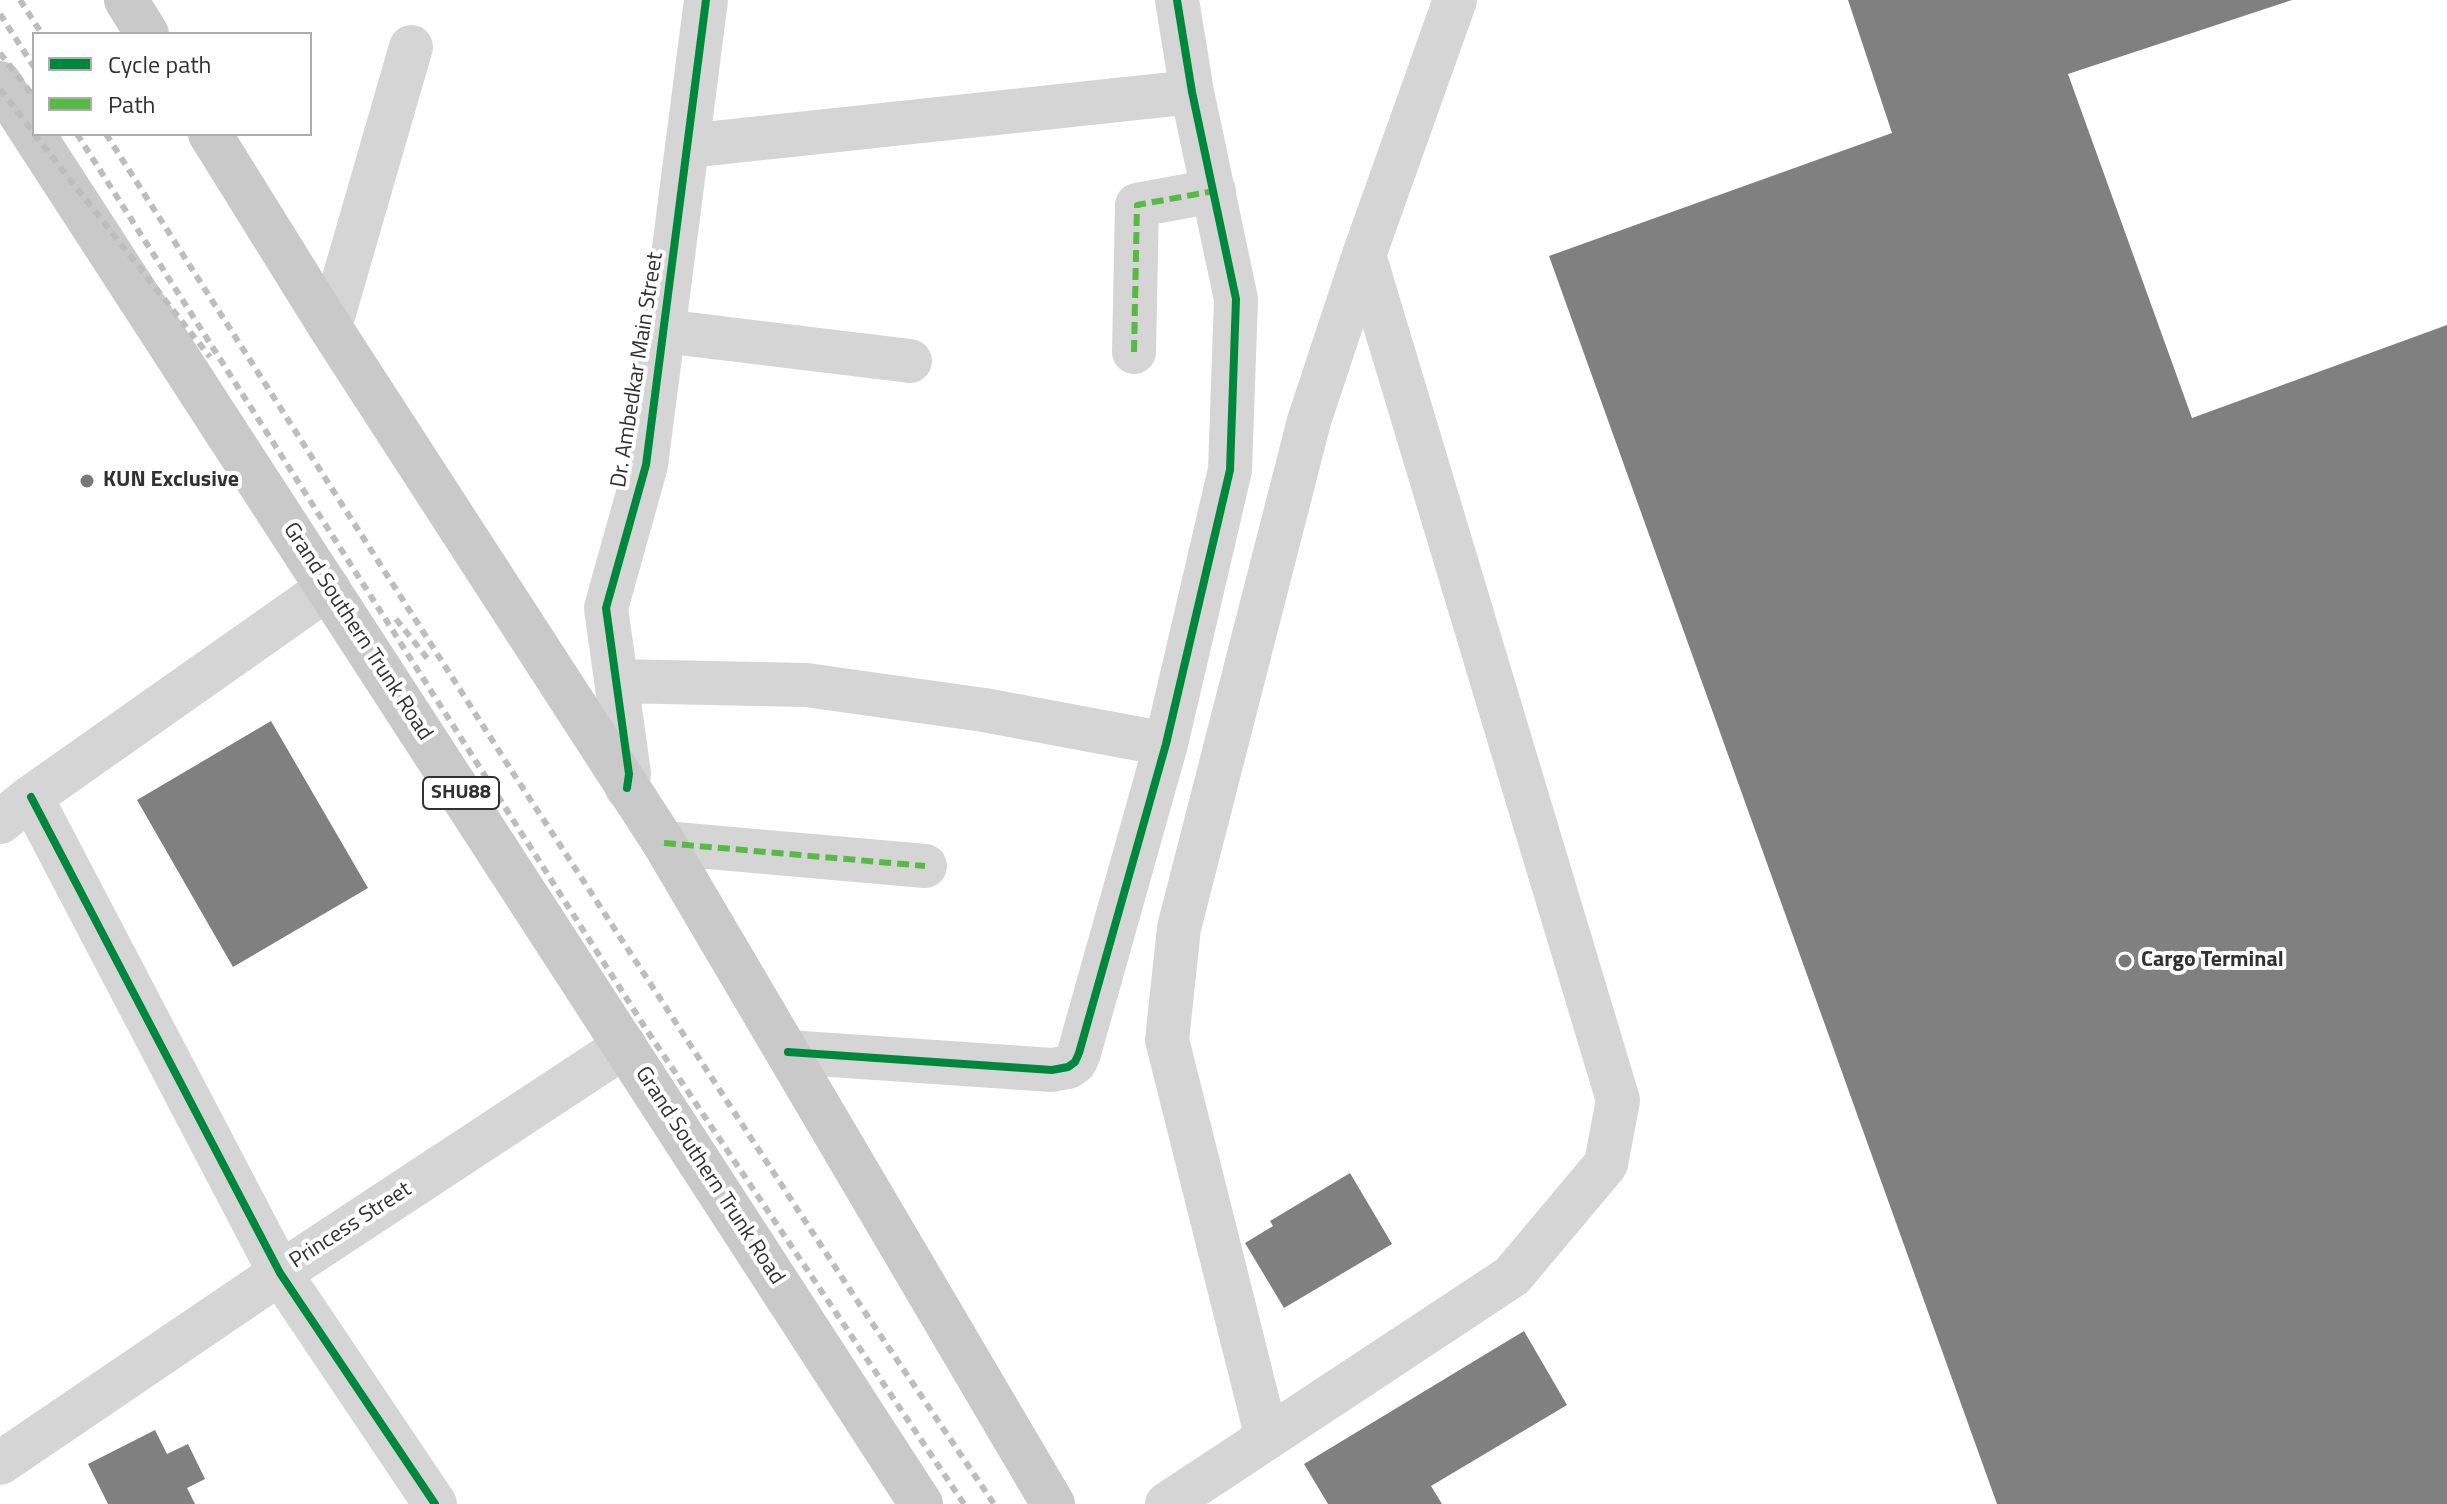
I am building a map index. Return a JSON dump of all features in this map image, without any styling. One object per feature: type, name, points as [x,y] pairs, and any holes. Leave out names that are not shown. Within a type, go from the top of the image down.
[{"type":"main road","points":[[126,0],[146,32]]},
{"type":"main road","name":"Grand Southern Trunk Road","points":[[0,83],[32,132]]},
{"type":"main road","name":"Grand Southern Trunk Road","points":[[34,136],[921,1504]]},
{"type":"main road","points":[[211,136],[330,327],[664,843],[1053,1504]]},
{"type":"street","name":"Dr. Ambedkar Main Street","points":[[627,788],[629,774],[606,608],[646,465],[706,0]]},
{"type":"street","points":[[788,1052],[1052,1070],[1061,1070],[1075,1062],[1166,744],[1230,470],[1236,299],[1192,92],[1177,0]]},
{"type":"street","points":[[1267,1438],[1167,1040],[1179,928],[1309,421],[1364,255],[1455,0]]},
{"type":"street","points":[[330,327],[411,47]]},
{"type":"street","points":[[687,146],[1192,92]]},
{"type":"street","points":[[1134,352],[1137,205],[1214,191]]},
{"type":"street","points":[[1167,1504],[1512,1276],[1606,1164],[1618,1100],[1364,255]]},
{"type":"street","points":[[663,331],[910,361]]},
{"type":"street","points":[[328,588],[16,810],[280,1273],[435,1504]]},
{"type":"street","points":[[616,681],[806,685],[984,710],[1166,744]]},
{"type":"street","points":[[664,843],[925,866]]},
{"type":"street","name":"Princess Street","points":[[0,1463],[280,1273],[625,1046]]},
{"type":"building","name":"Cargo Terminal","points":[[1848,0],[2292,0],[2068,74],[2192,418],[2447,325],[2447,1504],[1997,1504],[1549,256],[1892,133]]},
{"type":"building","points":[[271,721],[368,888],[233,967],[137,800]]},
{"type":"building","points":[[1350,1173],[1392,1244],[1284,1308],[1245,1243],[1273,1226],[1270,1221]]},
{"type":"building","points":[[1524,1331],[1567,1405],[1431,1486],[1442,1504],[1328,1504],[1304,1464]]},
{"type":"building","points":[[155,1430],[167,1454],[188,1444],[205,1479],[187,1488],[195,1504],[108,1504],[88,1464]]},
{"type":"railway","points":[[20,0],[41,32]]},
{"type":"railway","points":[[0,14],[32,64]]},
{"type":"railway","points":[[0,53],[32,94]]},
{"type":"railway","points":[[0,89],[32,130]]},
{"type":"railway","points":[[36,136],[210,357]]},
{"type":"railway","points":[[78,136],[646,1029],[964,1504]]},
{"type":"railway","points":[[107,136],[515,776],[854,1296],[994,1504]]},
{"type":"railway","points":[[396,619],[431,663]]},
{"type":"marked path","points":[[1134,352],[1137,205],[1214,191]]},
{"type":"marked path","points":[[664,843],[925,866]]},
{"type":"cycle path","points":[[627,788],[629,774],[606,608],[646,465],[706,0]]},
{"type":"cycle path","points":[[788,1052],[1052,1070],[1068,1067],[1075,1062],[1079,1053],[1166,744],[1230,470],[1236,299],[1192,92],[1177,0]]},
{"type":"cycle path","points":[[31,797],[280,1273],[435,1504]]},
{"type":"place","name":"KUN Exclusive","points":[[87,481]]},
{"type":"place","name":"Cargo Terminal","points":[[2125,961]]}]
